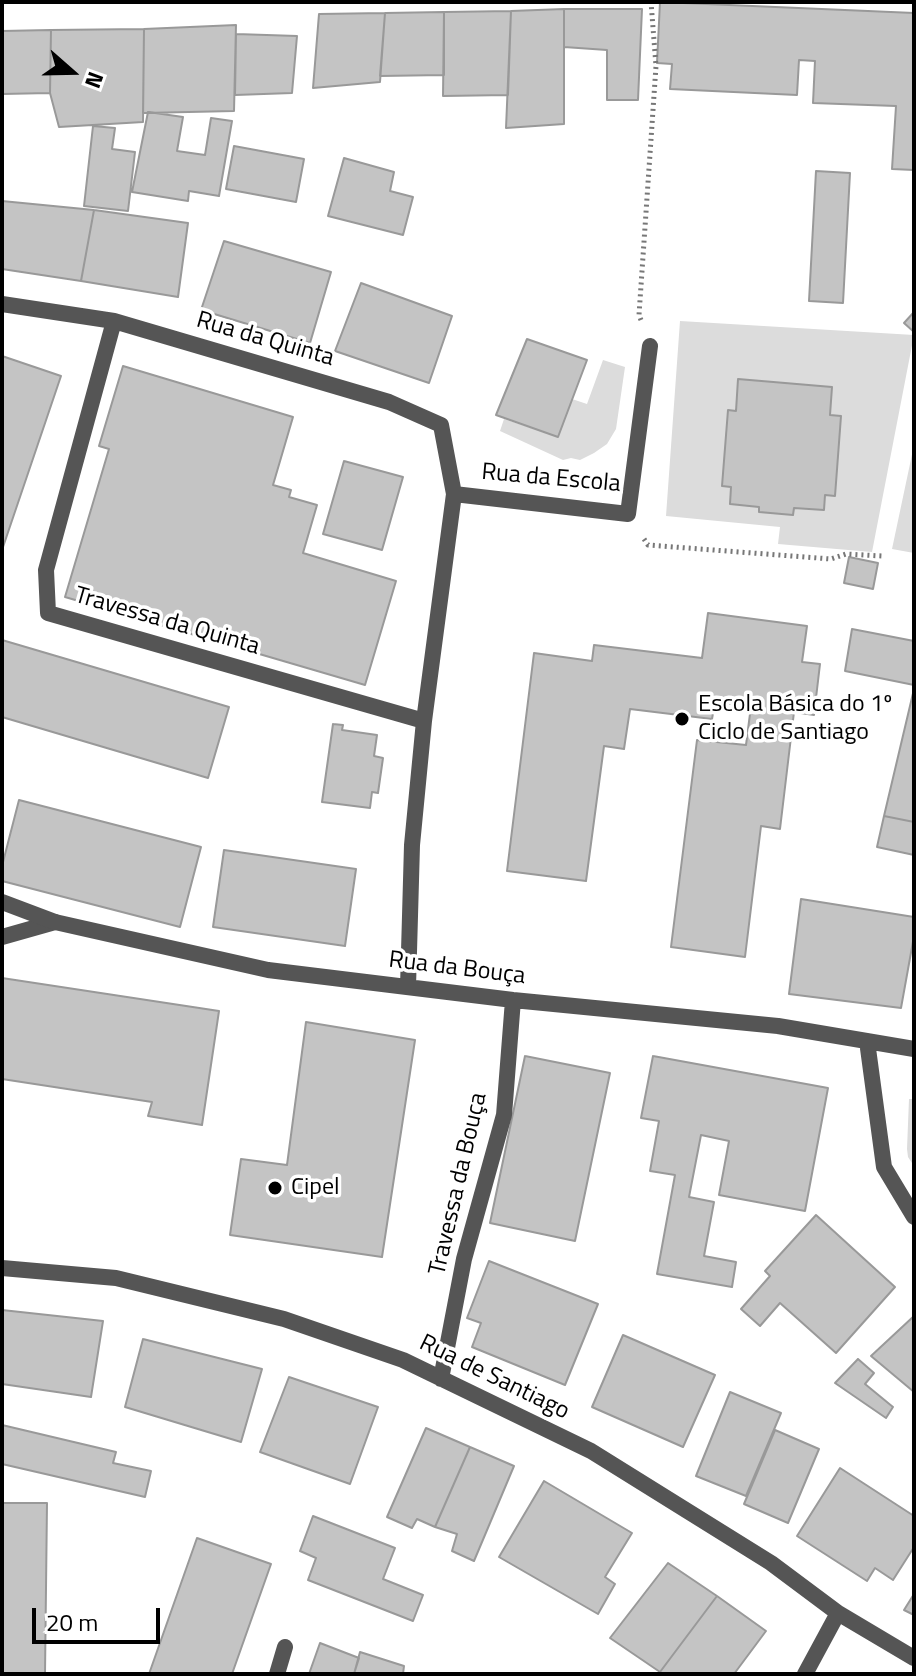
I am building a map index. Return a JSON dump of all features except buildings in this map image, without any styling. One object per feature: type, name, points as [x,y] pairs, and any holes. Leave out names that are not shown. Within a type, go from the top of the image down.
[{"type":"street","name":"Rua da Quinta","points":[[2,304],[114,321],[389,402],[441,425],[454,494]]},
{"type":"street","name":"Travessa da Quinta","points":[[114,321],[46,570],[48,613],[424,721]]},
{"type":"street","name":"Rua da Escola","points":[[408,987],[412,845],[424,721],[454,494],[628,514],[650,346]]},
{"type":"street","name":"Rua da Bouça","points":[[2,902],[55,922],[268,970],[513,1000],[778,1026],[914,1049]]},
{"type":"street","points":[[2,937],[55,922]]},
{"type":"street","name":"Travessa da Bouça","points":[[441,1379],[464,1259],[504,1115],[513,1000]]},
{"type":"street","points":[[867,1041],[884,1167],[914,1217]]},
{"type":"street","name":"Rua de Santiago","points":[[2,1268],[116,1278],[284,1319],[403,1360],[591,1451],[771,1563],[838,1613],[914,1658]]},
{"type":"street","points":[[805,1674],[838,1613]]},
{"type":"street","points":[[277,1674],[285,1647]]},
{"type":"path","points":[[650,346],[639,315],[656,66],[651,2]]},
{"type":"path","points":[[628,514],[648,545],[831,559],[846,554],[882,556]]},
{"type":"shaded area","points":[[680,321],[914,335],[872,552],[778,544],[780,527],[666,516]]},
{"type":"shaded area","points":[[603,360],[625,367],[616,429],[607,444],[594,453],[580,460],[563,460],[500,431],[504,419],[558,437],[572,399],[587,404]]},
{"type":"shaded area","points":[[914,445],[914,553],[892,549]]},
{"type":"shaded area","points":[[909,1099],[914,1099],[914,1166],[907,1149]]},
{"type":"place","name":"Escola Básica do 1º Ciclo de Santiago","points":[[682,719]]},
{"type":"place","name":"Cipel","points":[[275,1188]]}]
